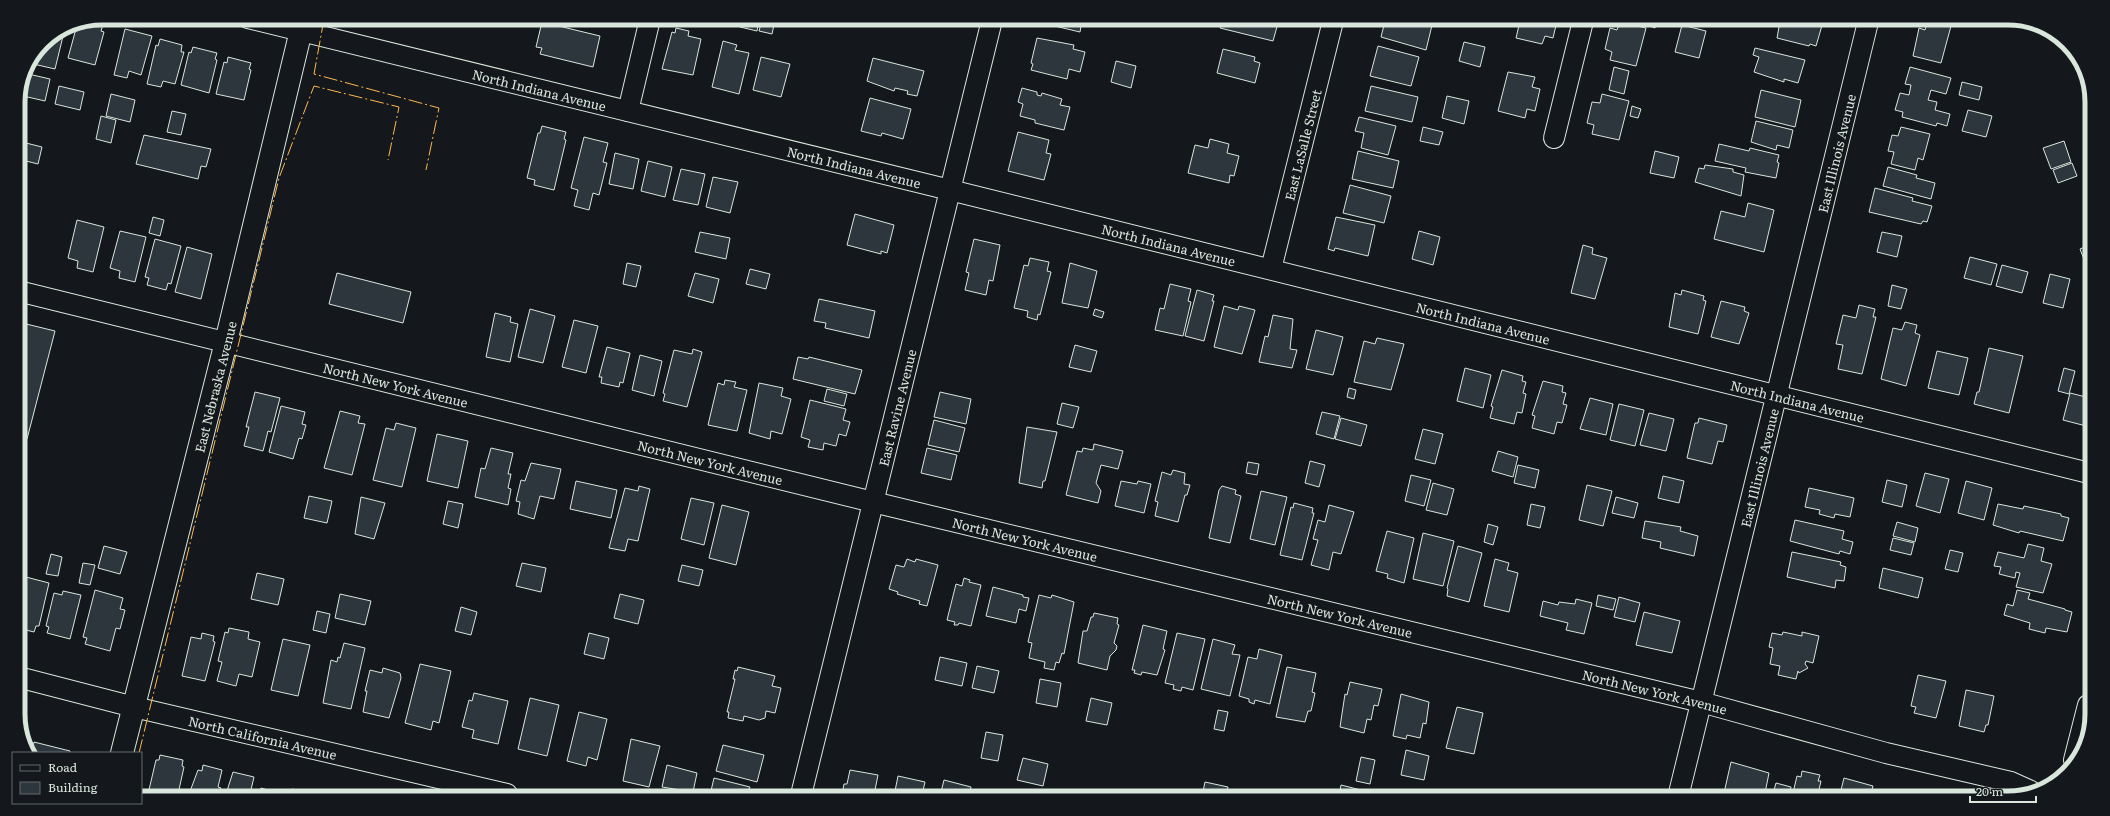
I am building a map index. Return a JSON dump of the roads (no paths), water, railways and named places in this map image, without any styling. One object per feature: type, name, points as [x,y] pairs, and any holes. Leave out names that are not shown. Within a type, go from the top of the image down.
[{"type":"street","name":"North Indiana Avenue","points":[[302,25],[628,111],[2085,471]]},
{"type":"street","name":"East Nebraska Avenue","points":[[122,752],[226,342],[302,25]]},
{"type":"street","points":[[628,111],[649,25]]},
{"type":"street","name":"East Ravine Avenue","points":[[802,791],[991,25]]},
{"type":"street","name":"East LaSalle Street","points":[[1271,269],[1332,25]]},
{"type":"street","points":[[1554,138],[1582,25]]},
{"type":"street","name":"East Illinois Avenue","points":[[1679,791],[1867,25]]},
{"type":"street","name":"North New York Avenue","points":[[25,293],[874,502],[1701,702],[1886,753],[2011,782],[2026,789]]},
{"type":"street","name":"North California Avenue","points":[[25,679],[134,707],[494,791]]},
{"type":"street","points":[[2077,748],[2085,719]]}]
